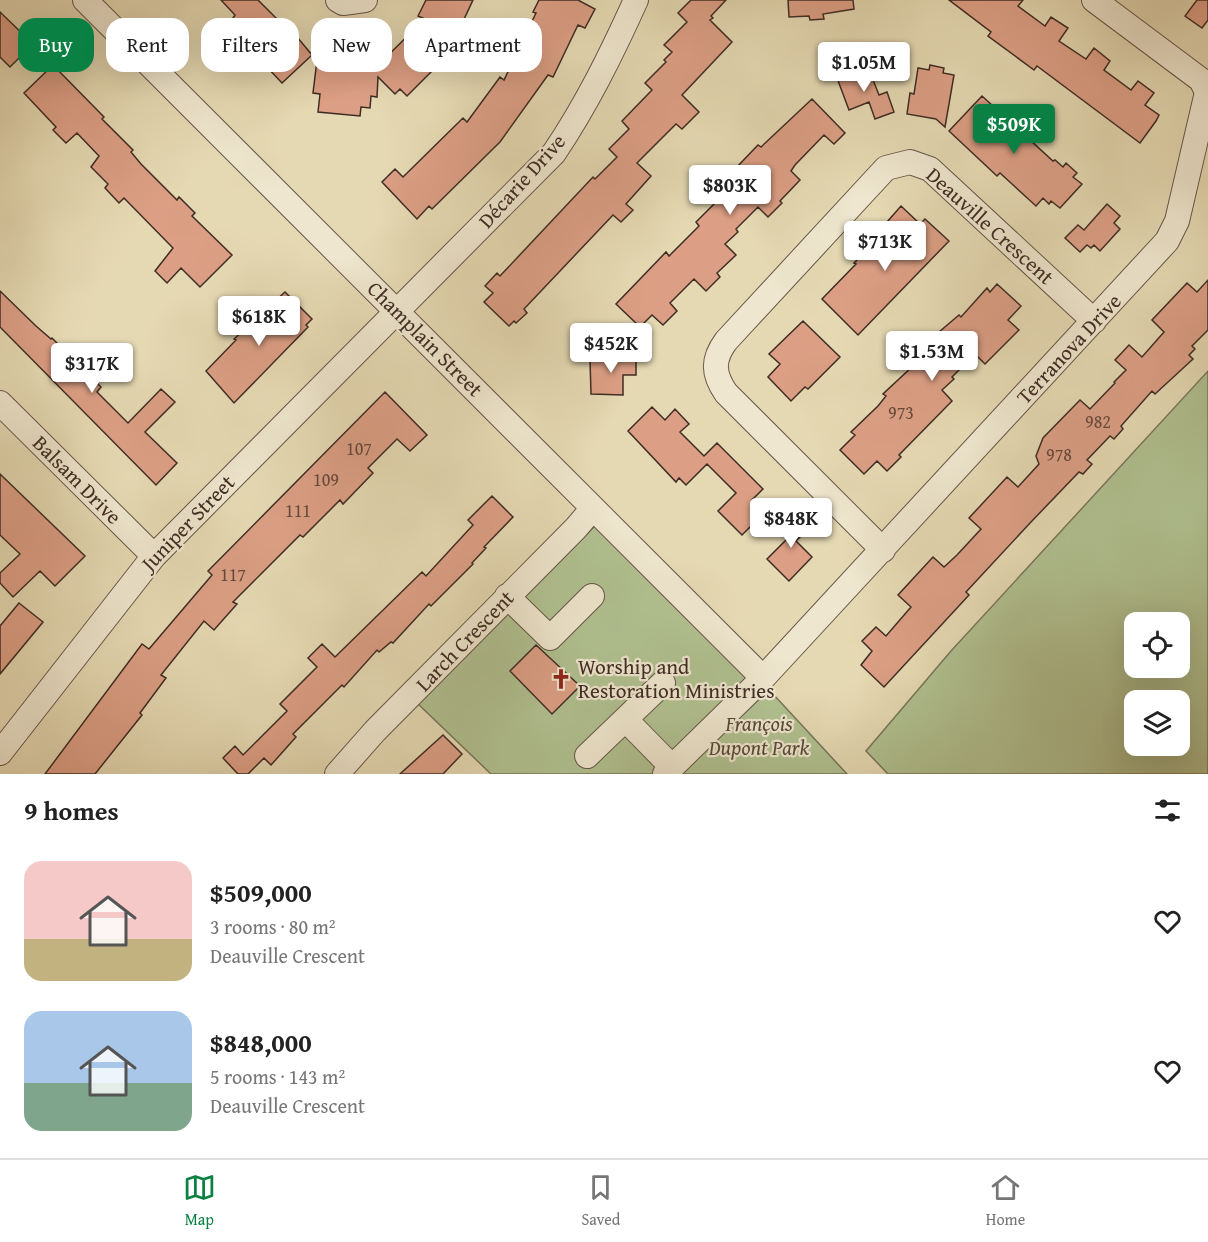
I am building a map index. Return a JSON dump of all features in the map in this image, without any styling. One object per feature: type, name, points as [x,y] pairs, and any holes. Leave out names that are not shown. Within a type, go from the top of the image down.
[{"type":"street","name":"Champlain Street","points":[[85,0],[764,678]]},
{"type":"street","points":[[338,0],[343,3],[365,0]]},
{"type":"street","name":"Décarie Drive","points":[[397,311],[554,153],[600,78],[636,0]]},
{"type":"street","name":"Terranova Drive","points":[[764,678],[1153,258],[1167,241],[1177,221],[1207,92],[1201,80],[1094,0]]},
{"type":"street","name":"Deauville Crescent","points":[[883,550],[726,393],[717,380],[714,364],[718,351],[726,341],[886,168],[910,162],[930,169],[1094,321]]},
{"type":"street","name":"Juniper Street","points":[[0,753],[154,556],[397,311]]},
{"type":"street","name":"Balsam Drive","points":[[0,403],[154,556]]},
{"type":"street","name":"Larch Crescent","points":[[337,774],[375,731],[576,528],[593,508]]},
{"type":"street","points":[[507,596],[550,638],[592,596]]},
{"type":"street","points":[[626,720],[668,771],[764,678]]},
{"type":"street","points":[[587,756],[663,682]]},
{"type":"green space","points":[[1208,371],[1208,774],[888,774],[866,751],[951,651]]},
{"type":"green space","points":[[598,523],[755,675],[664,774],[491,774],[416,702]]},
{"type":"green space","name":"François Dupont Park","points":[[761,681],[847,774],[670,774]]},
{"type":"building","points":[[221,0],[258,0],[276,18],[233,18],[235,15]]},
{"type":"building","points":[[426,0],[473,0],[465,18],[418,16]]},
{"type":"building","points":[[539,0],[578,0],[595,9],[585,28],[578,25],[553,77],[548,75],[500,142],[432,209],[429,206],[417,219],[382,182],[395,169],[403,177],[463,118],[467,122],[500,77],[504,80],[508,72],[542,72],[542,18],[534,18],[536,13],[533,12]]},
{"type":"building","points":[[691,0],[726,0],[710,20],[732,42],[682,95],[699,112],[682,129],[676,124],[637,163],[651,176],[626,204],[633,210],[621,222],[613,215],[524,309],[527,313],[509,326],[484,302],[493,293],[485,286],[497,273],[500,276],[593,177],[595,179],[617,157],[609,149],[629,129],[622,121],[652,90],[645,83],[666,62],[664,60],[672,52],[664,45],[687,22],[678,13]]},
{"type":"building","points":[[788,0],[853,0],[854,9],[823,14],[824,19],[810,20],[809,16],[789,17]]},
{"type":"building","points":[[949,0],[1023,0],[1018,6],[1045,26],[1051,17],[1068,28],[1059,41],[1086,59],[1094,48],[1110,61],[1104,70],[1131,90],[1138,81],[1154,93],[1145,105],[1159,115],[1156,121],[1140,143],[1037,66],[1034,70],[988,36],[991,32]]},
{"type":"building","points":[[1197,0],[1208,0],[1208,20],[1202,28],[1185,16]]},
{"type":"building","points":[[0,12],[18,29],[18,59],[10,67],[0,57]]},
{"type":"building","points":[[299,39],[311,54],[299,67]]},
{"type":"building","points":[[404,40],[404,72],[431,72],[407,96],[400,89],[395,94],[378,77],[377,97],[371,96],[370,108],[361,107],[360,116],[318,112],[320,94],[313,93],[316,72],[392,72],[392,51]]},
{"type":"building","points":[[930,65],[944,68],[943,73],[954,75],[945,127],[936,119],[907,114],[910,93],[914,94],[918,68],[929,70]]},
{"type":"building","points":[[868,67],[879,95],[887,92],[894,112],[875,119],[869,102],[849,110],[837,78]]},
{"type":"building","points":[[46,72],[60,72],[104,117],[102,119],[133,150],[131,152],[141,164],[177,200],[179,197],[195,213],[192,216],[232,255],[200,287],[181,268],[167,283],[155,271],[173,248],[124,198],[119,203],[105,188],[108,184],[91,167],[99,156],[77,133],[66,143],[53,130],[56,127],[24,93]]},
{"type":"building","points":[[272,72],[294,72],[282,83]]},
{"type":"building","points":[[982,96],[1053,161],[1055,160],[1063,167],[1066,163],[1077,173],[1073,177],[1082,184],[1060,208],[1051,201],[1049,204],[1043,198],[1036,206],[1000,173],[997,176],[949,131]]},
{"type":"building","points":[[812,99],[845,133],[834,144],[824,135],[791,171],[800,180],[780,201],[782,203],[768,217],[758,207],[736,229],[738,232],[725,244],[736,255],[717,273],[720,277],[706,291],[694,279],[670,303],[677,311],[663,325],[652,315],[640,327],[616,304],[666,252],[669,256],[699,226],[696,222],[736,182],[732,178],[741,170],[737,167],[758,145],[761,147]]},
{"type":"building","points":[[1107,204],[1120,216],[1114,223],[1120,229],[1100,251],[1094,245],[1091,248],[1087,245],[1080,252],[1065,238],[1078,225],[1084,230]]},
{"type":"building","points":[[901,206],[920,224],[925,219],[949,241],[858,335],[822,299],[869,248],[882,261],[904,237],[887,222]]},
{"type":"building","points":[[1208,280],[1208,330],[1192,346],[1195,349],[1189,355],[1193,359],[1155,394],[1152,391],[1121,426],[1123,429],[1114,439],[1110,436],[1087,460],[1092,464],[1083,474],[1079,472],[1031,522],[966,592],[969,595],[884,687],[861,665],[872,651],[862,641],[876,627],[886,636],[911,607],[898,595],[933,557],[944,567],[957,555],[981,529],[969,518],[1007,477],[1018,487],[1039,464],[1036,456],[1043,438],[1080,400],[1090,409],[1115,383],[1126,370],[1115,360],[1129,345],[1142,357],[1164,332],[1152,320],[1187,283],[1197,292]]},
{"type":"building","points":[[997,284],[1021,306],[1008,320],[1019,330],[985,364],[975,354],[952,377],[954,379],[942,390],[952,401],[899,455],[901,457],[887,471],[877,461],[864,474],[840,450],[855,435],[851,432],[878,406],[886,396],[883,394],[940,345],[932,338],[959,315],[961,317],[987,288],[990,292]]},
{"type":"building","points":[[0,291],[101,387],[97,392],[128,423],[161,389],[175,402],[145,432],[177,463],[156,485],[0,327]]},
{"type":"building","points":[[285,292],[312,319],[306,325],[308,327],[234,403],[206,371],[236,340],[234,339]]},
{"type":"building","points":[[803,321],[840,357],[808,389],[805,387],[791,401],[768,377],[780,364],[769,354]]},
{"type":"building","points":[[636,355],[636,375],[623,375],[623,395],[591,394],[590,360],[616,359],[616,356]]},
{"type":"building","points":[[385,392],[427,435],[410,451],[397,439],[368,468],[373,473],[343,504],[340,500],[303,537],[300,535],[233,602],[237,604],[214,630],[204,621],[161,675],[166,678],[140,713],[142,715],[95,774],[45,774],[142,644],[149,649],[212,575],[208,571]]},
{"type":"building","points":[[652,407],[665,420],[675,409],[689,424],[680,432],[704,456],[717,443],[763,489],[752,500],[765,512],[742,535],[718,511],[736,493],[707,464],[686,485],[679,478],[676,482],[628,431]]},
{"type":"building","points":[[0,474],[85,556],[55,586],[40,571],[13,597],[0,583],[0,573],[20,554],[0,535]]},
{"type":"building","points":[[492,496],[513,517],[484,547],[486,548],[473,564],[431,606],[429,604],[393,643],[391,642],[379,652],[377,650],[344,687],[342,685],[293,734],[296,737],[271,765],[264,758],[248,774],[238,774],[223,758],[235,746],[243,755],[287,711],[280,704],[317,667],[308,658],[322,644],[335,657],[422,572],[426,576],[473,525],[468,520]]},
{"type":"building","points":[[794,514],[809,528],[796,541],[812,557],[789,581],[767,559],[788,538],[779,529]]},
{"type":"building","points":[[19,603],[43,622],[0,674],[0,626]]},
{"type":"building","points":[[536,645],[580,686],[552,714],[510,671]]},
{"type":"building","points":[[443,735],[462,754],[443,774],[400,774]]},
{"type":"place","name":"Worship and Restoration Ministries","points":[[561,679]]}]
